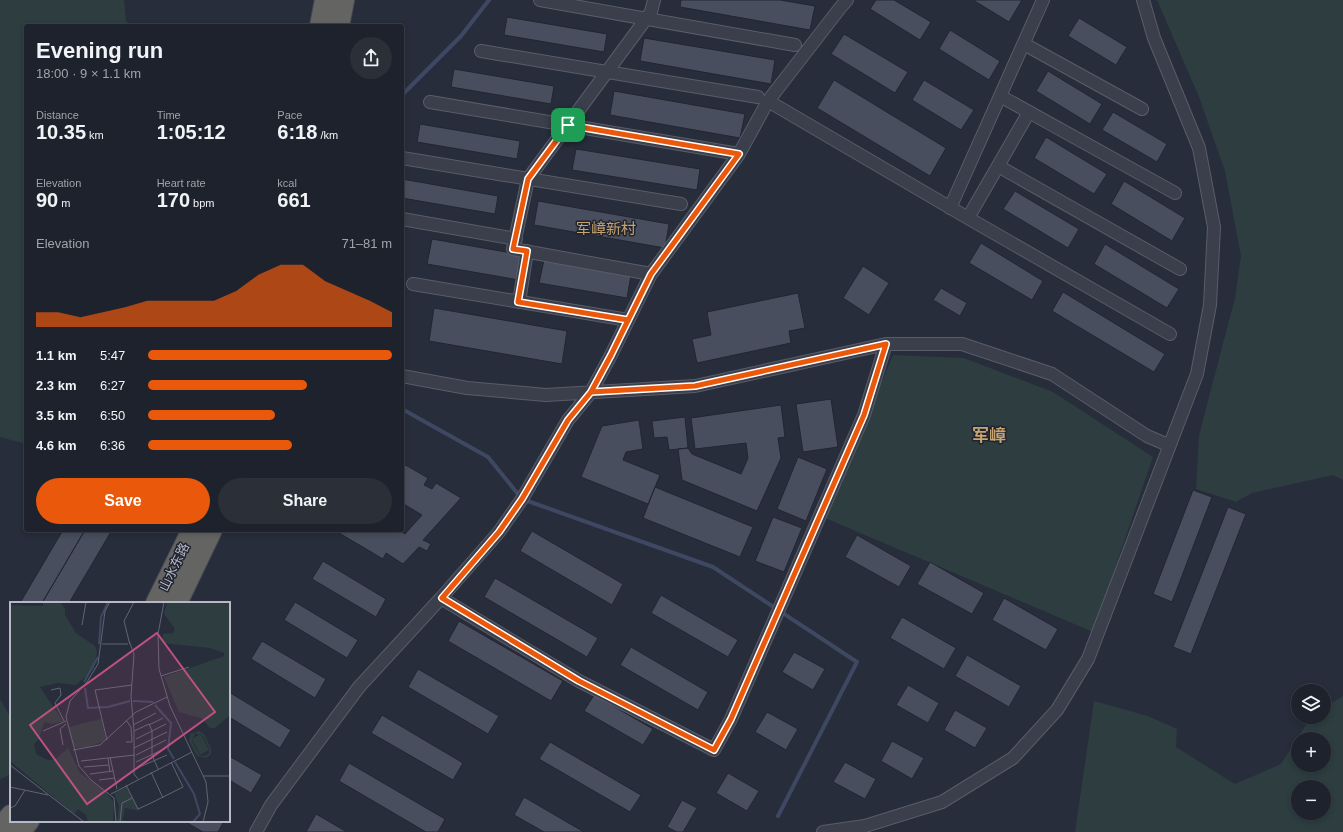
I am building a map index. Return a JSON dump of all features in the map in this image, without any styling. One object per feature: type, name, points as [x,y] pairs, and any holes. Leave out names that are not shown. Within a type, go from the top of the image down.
[{"type":"highway","points":[[320,24],[325,0]]},
{"type":"highway","points":[[339,24],[344,0]]},
{"type":"highway","name":"山水东路","points":[[156,602],[191,532]]},
{"type":"highway","name":"山水东路","points":[[176,602],[211,532]]},
{"type":"highway","points":[[0,828],[10,816]]},
{"type":"highway","points":[[20,832],[27,822]]},
{"type":"street","points":[[540,0],[795,45]]},
{"type":"street","points":[[651,274],[513,249],[528,179],[647,19],[651,12],[654,0]]},
{"type":"street","points":[[950,208],[1043,0]]},
{"type":"street","points":[[823,832],[865,826],[942,802],[1013,758],[1057,710],[1088,659],[1196,374],[1210,305],[1214,227],[1199,148],[1154,38],[1144,0]]},
{"type":"street","points":[[256,832],[271,805],[359,687],[442,598],[499,532],[522,499],[568,420],[591,392],[651,274],[739,154],[763,99],[840,3]]},
{"type":"street","points":[[1024,44],[1142,109]]},
{"type":"street","points":[[481,51],[763,99],[1170,334]]},
{"type":"street","points":[[1000,96],[1175,193]]},
{"type":"street","points":[[430,102],[739,154]]},
{"type":"street","points":[[968,218],[1029,112]]},
{"type":"street","points":[[404,158],[681,204]]},
{"type":"street","points":[[998,166],[1180,269]]},
{"type":"street","points":[[404,219],[516,239]]},
{"type":"street","points":[[518,302],[527,251]]},
{"type":"street","points":[[413,284],[628,320]]},
{"type":"street","points":[[404,376],[467,388],[546,395],[695,386],[886,344],[962,344],[1052,374],[1147,436],[1168,445]]},
{"type":"street","points":[[442,598],[579,681],[714,750],[731,719],[864,415],[886,344]]},
{"type":"shaded area","points":[[0,0],[124,0],[126,21],[128,24],[24,24],[24,443],[0,437]]},
{"type":"shaded area","points":[[1157,0],[1343,0],[1343,480],[1333,475],[1252,493],[1236,502],[1196,489],[1199,435],[1235,298],[1241,256],[1225,171],[1199,97]]},
{"type":"shaded area","points":[[893,355],[964,358],[1053,392],[1153,457],[1093,632],[825,518]]},
{"type":"shaded area","points":[[1343,696],[1343,832],[1075,832],[1094,701],[1148,716],[1177,729],[1176,747],[1235,784],[1281,764],[1291,748],[1291,772],[1331,772],[1331,732],[1301,732],[1307,724],[1331,724],[1331,704]]},
{"type":"shaded area","points":[[0,699],[10,716],[10,771],[8,776],[0,779]]},
{"type":"building","points":[[681,0],[780,0],[815,6],[810,30],[680,7]]},
{"type":"building","points":[[876,0],[894,0],[931,22],[920,40],[870,9]]},
{"type":"building","points":[[973,0],[1022,0],[1009,22]]},
{"type":"building","points":[[507,17],[607,34],[604,52],[504,35]]},
{"type":"building","points":[[1079,18],[1127,47],[1116,65],[1068,36]]},
{"type":"building","points":[[950,30],[1000,61],[989,80],[939,49]]},
{"type":"building","points":[[844,34],[908,72],[895,93],[831,54]]},
{"type":"building","points":[[644,38],[775,60],[771,84],[640,61]]},
{"type":"building","points":[[454,69],[554,86],[551,104],[451,87]]},
{"type":"building","points":[[1048,71],[1102,104],[1090,124],[1036,91]]},
{"type":"building","points":[[834,80],[946,148],[930,176],[817,108]]},
{"type":"building","points":[[924,80],[974,110],[961,130],[912,100]]},
{"type":"building","points":[[614,91],[745,114],[740,138],[610,115]]},
{"type":"building","points":[[1113,112],[1167,144],[1157,162],[1102,130]]},
{"type":"building","points":[[420,124],[520,141],[517,159],[417,142]]},
{"type":"building","points":[[1046,137],[1107,174],[1094,194],[1034,158]]},
{"type":"building","points":[[576,149],[700,169],[697,190],[572,170]]},
{"type":"building","points":[[404,179],[498,196],[495,214],[404,198]]},
{"type":"building","points":[[1124,181],[1185,218],[1172,241],[1111,204]]},
{"type":"building","points":[[1015,191],[1079,229],[1068,248],[1003,209]]},
{"type":"building","points":[[538,201],[669,224],[665,248],[534,225]]},
{"type":"building","points":[[432,239],[523,255],[519,280],[427,264]]},
{"type":"building","points":[[981,243],[1043,281],[1032,300],[969,263]]},
{"type":"building","points":[[1105,244],[1179,289],[1167,308],[1094,264]]},
{"type":"building","points":[[544,260],[631,275],[627,298],[539,283]]},
{"type":"building","points":[[863,266],[889,283],[869,315],[843,298]]},
{"type":"building","points":[[941,288],[967,303],[960,316],[933,300]]},
{"type":"building","points":[[1063,292],[1165,354],[1154,372],[1052,311]]},
{"type":"building","points":[[798,293],[805,328],[789,331],[791,343],[697,363],[692,339],[711,335],[707,312]]},
{"type":"building","points":[[434,308],[567,331],[562,364],[429,341]]},
{"type":"building","points":[[831,399],[838,447],[803,452],[796,404]]},
{"type":"building","points":[[781,405],[785,437],[778,438],[781,458],[757,511],[682,480],[678,449],[688,448],[692,454],[741,474],[748,458],[746,443],[695,449],[691,418]]},
{"type":"building","points":[[685,417],[688,448],[669,450],[667,437],[654,438],[652,421]]},
{"type":"building","points":[[639,420],[643,449],[626,452],[623,460],[660,475],[648,504],[581,477],[602,426]]},
{"type":"building","points":[[798,457],[827,469],[806,521],[777,509]]},
{"type":"building","points":[[404,464],[428,478],[424,485],[432,489],[436,483],[461,498],[423,540],[431,544],[427,551],[419,547],[403,564],[386,553],[383,559],[337,532],[402,532],[405,534],[422,515],[404,504]]},
{"type":"building","points":[[655,487],[753,527],[740,557],[643,518]]},
{"type":"building","points":[[1193,490],[1212,497],[1172,602],[1153,594]]},
{"type":"building","points":[[1228,507],[1246,514],[1191,654],[1173,647]]},
{"type":"building","points":[[773,517],[802,528],[784,572],[755,561]]},
{"type":"building","points":[[532,531],[623,584],[612,605],[520,551]]},
{"type":"building","points":[[62,532],[84,532],[43,602],[21,602]]},
{"type":"building","points":[[84,532],[111,532],[70,602],[43,602]]},
{"type":"building","points":[[857,535],[911,566],[899,587],[845,557]]},
{"type":"building","points":[[323,561],[386,599],[376,617],[312,579]]},
{"type":"building","points":[[930,562],[984,593],[972,614],[917,584]]},
{"type":"building","points":[[495,578],[598,638],[587,657],[484,597]]},
{"type":"building","points":[[661,595],[738,640],[728,657],[651,613]]},
{"type":"building","points":[[1004,598],[1058,629],[1046,650],[992,620]]},
{"type":"building","points":[[295,602],[358,640],[347,658],[284,620]]},
{"type":"building","points":[[902,617],[956,648],[944,669],[890,638]]},
{"type":"building","points":[[459,621],[563,681],[551,701],[448,641]]},
{"type":"building","points":[[262,641],[326,679],[315,698],[251,659]]},
{"type":"building","points":[[631,647],[708,692],[698,710],[620,665]]},
{"type":"building","points":[[794,652],[825,669],[813,690],[782,672]]},
{"type":"building","points":[[967,655],[1021,686],[1009,707],[955,676]]},
{"type":"building","points":[[418,669],[499,716],[488,734],[408,687]]},
{"type":"building","points":[[908,685],[939,703],[928,723],[896,705]]},
{"type":"building","points":[[230,693],[291,730],[280,748],[230,718]]},
{"type":"building","points":[[594,695],[653,729],[643,745],[584,711]]},
{"type":"building","points":[[955,710],[987,728],[975,748],[944,730]]},
{"type":"building","points":[[767,712],[798,729],[786,750],[755,732]]},
{"type":"building","points":[[382,715],[463,763],[453,780],[371,733]]},
{"type":"building","points":[[892,741],[924,758],[912,779],[881,761]]},
{"type":"building","points":[[550,742],[641,795],[630,812],[539,759]]},
{"type":"building","points":[[230,757],[262,775],[251,793],[230,781]]},
{"type":"building","points":[[845,762],[876,779],[865,799],[833,782]]},
{"type":"building","points":[[349,763],[445,819],[438,832],[426,832],[339,781]]},
{"type":"building","points":[[728,773],[759,791],[747,811],[716,793]]},
{"type":"building","points":[[524,797],[584,832],[544,832],[514,815]]},
{"type":"building","points":[[682,800],[697,808],[683,832],[677,832],[667,827]]},
{"type":"building","points":[[316,814],[347,832],[306,832]]},
{"type":"building","points":[[186,822],[223,823],[218,832],[203,832]]},
{"type":"waterway","points":[[404,93],[461,36],[489,0]]},
{"type":"waterway","points":[[404,410],[488,457],[522,499],[713,567],[857,662],[778,816]]},
{"type":"district","name":"军嶂新村","points":[[606,228]]},
{"type":"district","name":"军嶂","points":[[989,435]]},
{"type":"route","points":[[568,125],[528,179],[513,249],[527,251],[518,302],[628,320],[591,392],[568,420],[522,499],[499,532],[442,598],[579,681],[714,750],[731,719],[864,415],[886,344],[695,386],[591,392],[611,355],[651,274],[739,154],[568,125]]}]
